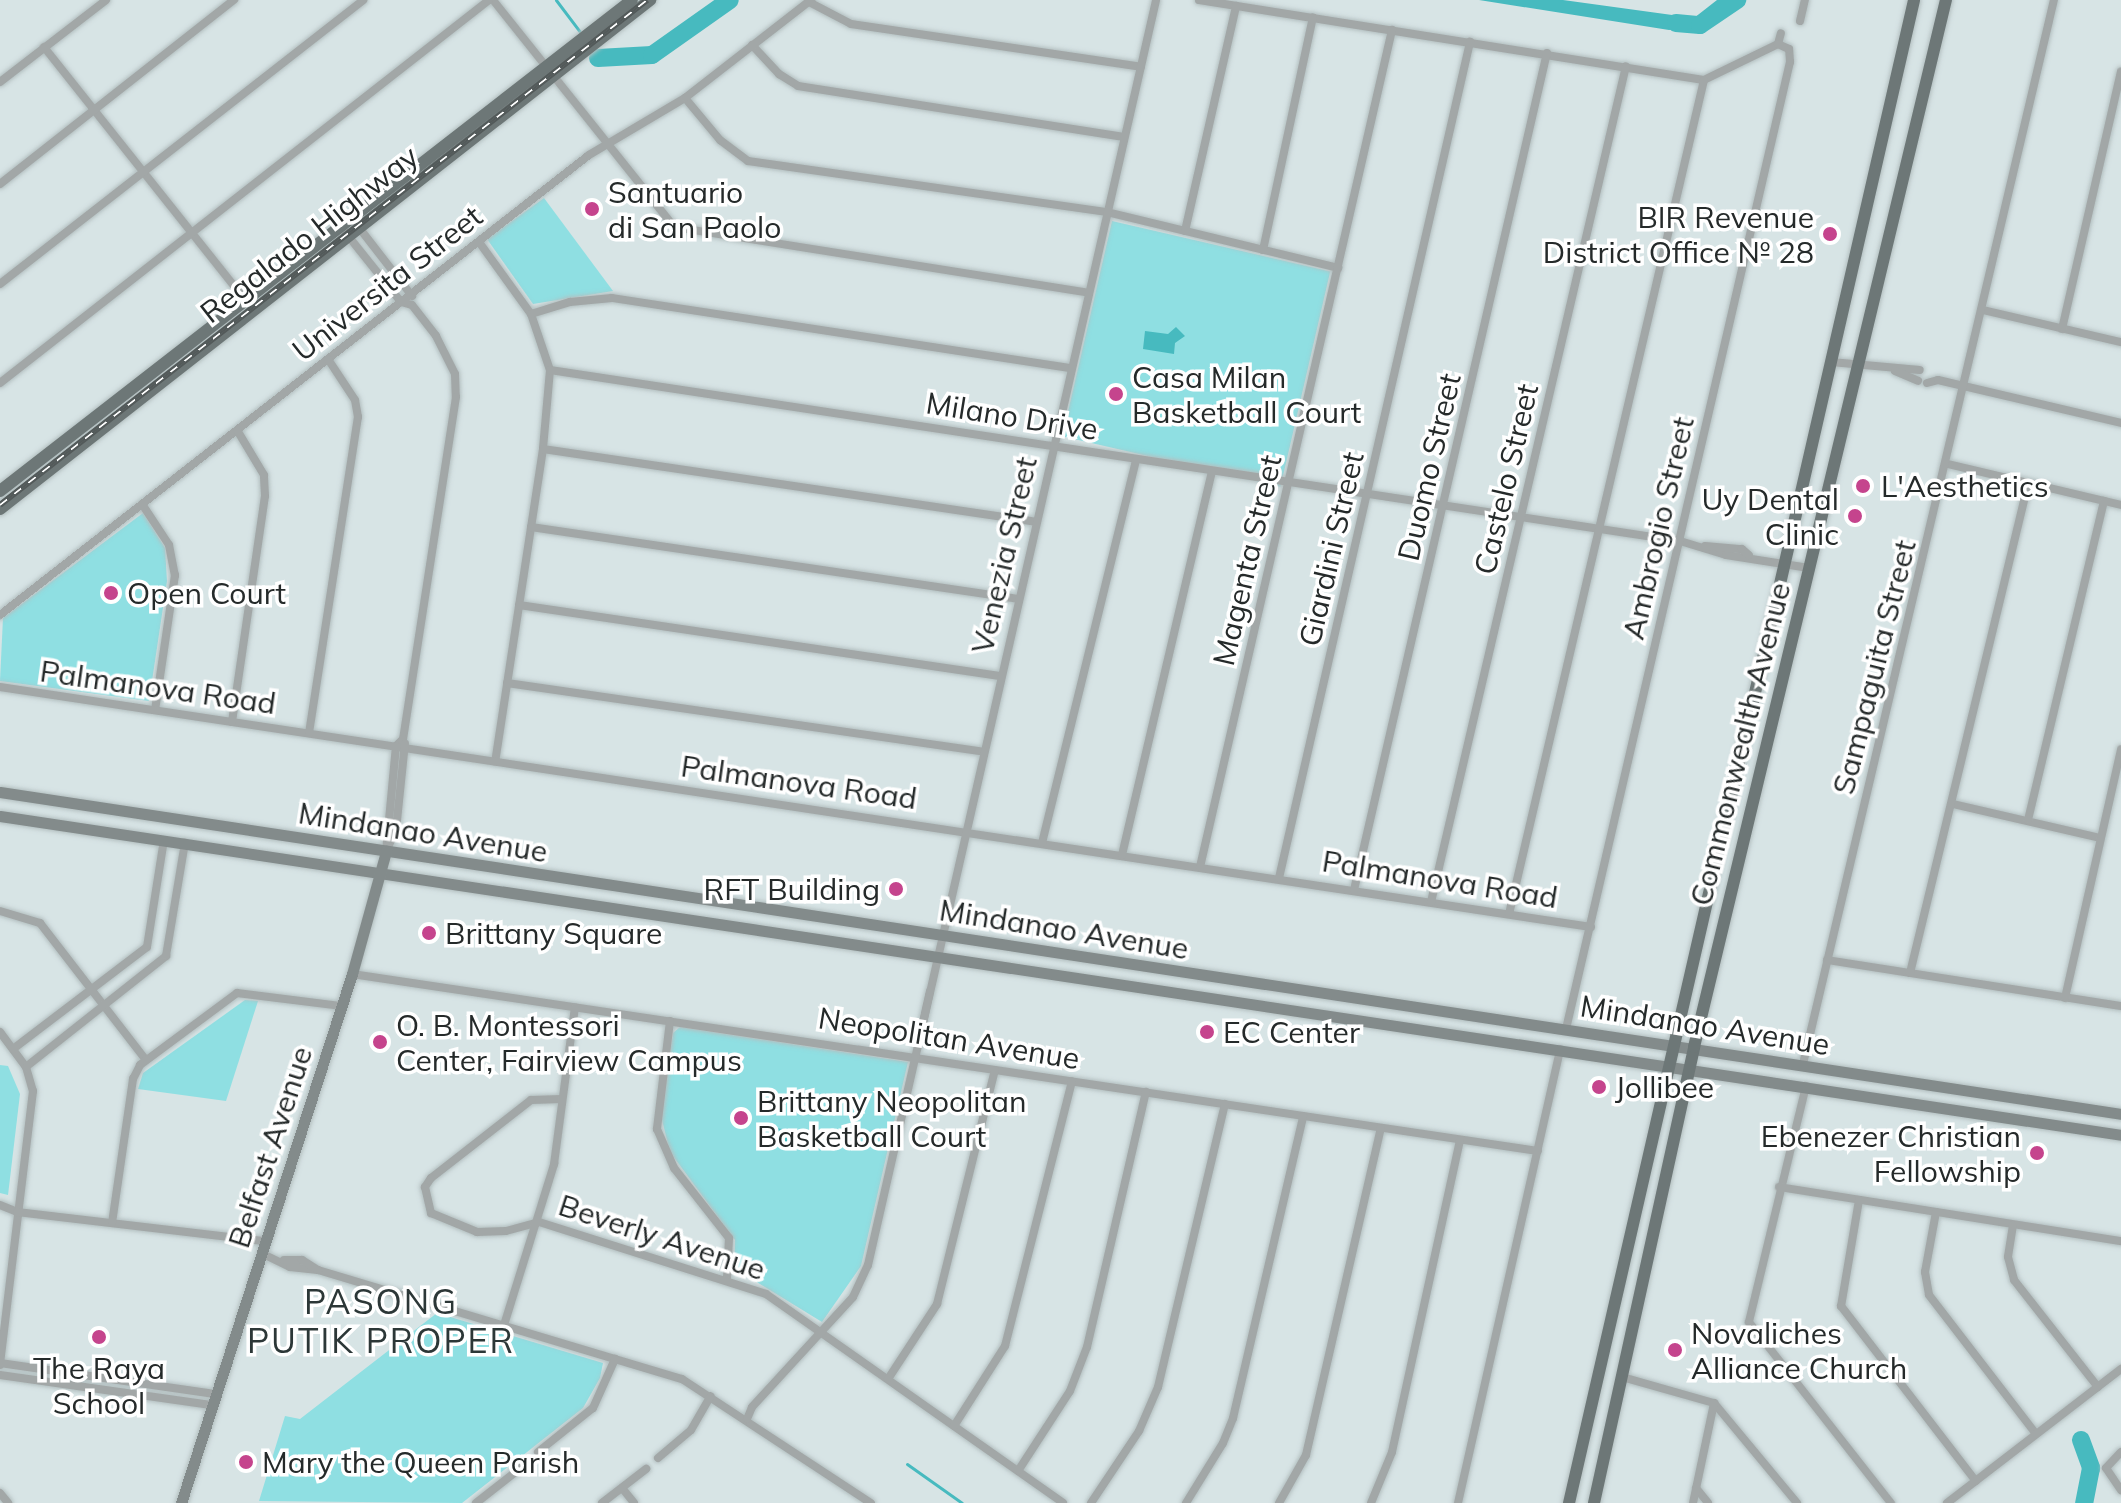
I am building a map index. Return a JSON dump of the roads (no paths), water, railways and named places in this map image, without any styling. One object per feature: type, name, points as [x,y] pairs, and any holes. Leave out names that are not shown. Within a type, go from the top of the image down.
[{"type":"main road","name":"Regalado Highway","points":[[0,509],[594,37],[625,6],[650,0]]},
{"type":"main road","name":"Commonwealth Avenue","points":[[1569,1503],[1914,0]]},
{"type":"main road","name":"Commonwealth Avenue","points":[[1594,1503],[1694,1047],[1946,0]]},
{"type":"main road","name":"Regalado Highway","points":[[0,491],[246,301],[350,228]]},
{"type":"main road","name":"Mindanao Avenue","points":[[0,792],[2121,1114]]},
{"type":"main road","name":"Mindanao Avenue","points":[[0,816],[2121,1135]]},
{"type":"main road","name":"Belfast Avenue","points":[[181,1503],[342,1006],[386,851]]},
{"type":"main road","points":[[1560,1049],[1566,1029]]},
{"type":"street","points":[[0,82],[106,0]]},
{"type":"street","points":[[0,184],[234,0]]},
{"type":"street","points":[[0,284],[363,0]]},
{"type":"street","points":[[0,383],[491,0],[674,227],[1089,293]]},
{"type":"street","name":"Venezia Street","points":[[747,1419],[752,1407],[824,1333],[853,1297],[868,1265],[1156,0]]},
{"type":"street","points":[[1199,0],[1704,80],[1778,44],[1781,33]]},
{"type":"street","points":[[1800,21],[1805,0]]},
{"type":"street","name":"Sampaguita Street","points":[[1803,1064],[1948,464],[2054,0]]},
{"type":"street","points":[[810,1],[851,24],[1141,67]]},
{"type":"street","name":"Universita Street","points":[[0,615],[589,155],[608,147],[685,98],[810,1]]},
{"type":"street","points":[[1185,231],[1236,6]]},
{"type":"street","points":[[1263,250],[1313,17]]},
{"type":"street","name":"Magenta Street","points":[[1200,867],[1392,30]]},
{"type":"street","name":"Giardini Street","points":[[1279,878],[1369,495],[1470,42]]},
{"type":"street","name":"Ambrogio Street","points":[[1566,1029],[1790,62],[1789,49],[1778,44]]},
{"type":"street","points":[[752,45],[798,86],[1124,137]]},
{"type":"street","points":[[44,47],[246,301]]},
{"type":"street","name":"Duomo Street","points":[[1354,890],[1445,507],[1547,53]]},
{"type":"street","name":"Castelo Street","points":[[1431,902],[1626,66]]},
{"type":"street","points":[[2062,329],[2121,72]]},
{"type":"street","points":[[1509,914],[1704,80]]},
{"type":"street","points":[[685,98],[720,140],[748,161],[1107,212],[1338,268]]},
{"type":"street","points":[[350,228],[374,247],[412,294],[412,305],[448,354],[456,397],[402,744],[396,830],[386,851]]},
{"type":"street","points":[[350,228],[363,255],[401,302],[412,305]]},
{"type":"street","points":[[479,242],[531,314],[550,370],[543,449],[495,761]]},
{"type":"street","points":[[363,255],[374,247]]},
{"type":"street","points":[[531,314],[570,302],[612,298],[1071,368]]},
{"type":"street","points":[[1983,310],[2121,342]]},
{"type":"street","points":[[309,733],[358,417],[355,400],[328,359]]},
{"type":"street","points":[[1831,362],[1895,371],[1925,371],[1938,380]]},
{"type":"street","name":"Milano Drive","points":[[550,370],[1600,531],[1705,546],[1714,543],[1749,555],[1809,568]]},
{"type":"street","points":[[1895,371],[1923,382],[1938,380],[2121,423]]},
{"type":"street","points":[[232,722],[265,496],[264,475],[237,430]]},
{"type":"street","points":[[543,449],[1036,522]]},
{"type":"street","points":[[1042,843],[1136,460]]},
{"type":"street","points":[[1948,464],[2121,505]]},
{"type":"street","points":[[1122,855],[1212,471]]},
{"type":"street","points":[[1910,973],[2028,484]]},
{"type":"street","points":[[2028,820],[2104,501]]},
{"type":"street","points":[[142,504],[169,545],[175,575],[155,710]]},
{"type":"street","points":[[531,527],[1018,599]]},
{"type":"street","points":[[519,605],[1000,676]]},
{"type":"street","points":[[507,683],[983,752]]},
{"type":"street","name":"Palmanova Road","points":[[0,687],[402,744],[495,761],[1591,927]]},
{"type":"street","points":[[2065,998],[2121,749]]},
{"type":"street","points":[[1953,804],[2100,838]]},
{"type":"street","points":[[13,1049],[92,990],[151,939],[164,840]]},
{"type":"street","points":[[26,1067],[166,956],[185,843]]},
{"type":"street","points":[[0,911],[40,923],[146,1060]]},
{"type":"street","points":[[1827,960],[2121,1006]]},
{"type":"street","name":"Neopolitan Avenue","points":[[352,974],[1538,1151]]},
{"type":"street","points":[[112,1223],[133,1079],[146,1060],[237,993],[342,1006]]},
{"type":"street","points":[[504,1325],[539,1222],[575,1007]]},
{"type":"street","points":[[670,1021],[657,1129],[674,1168],[729,1238],[727,1278]]},
{"type":"street","points":[[0,1032],[26,1067],[33,1103],[6,1210],[0,1364],[213,1400]]},
{"type":"street","points":[[1458,1503],[1560,1049]]},
{"type":"street","points":[[888,1379],[937,1304],[995,1070]]},
{"type":"street","points":[[954,1426],[1005,1346],[1072,1081]]},
{"type":"street","points":[[1806,1086],[1779,1187],[1749,1322],[1891,1503]]},
{"type":"street","points":[[1018,1471],[1070,1391],[1087,1347],[1146,1092]]},
{"type":"street","name":"Beverly Avenue","points":[[562,1099],[531,1100],[425,1187],[431,1213],[457,1227],[492,1232],[539,1222],[727,1278],[766,1294],[1063,1503]]},
{"type":"street","points":[[1091,1503],[1139,1431],[1158,1387],[1225,1104]]},
{"type":"street","points":[[1186,1503],[1223,1443],[1233,1418],[1303,1116]]},
{"type":"street","points":[[1279,1503],[1306,1455],[1381,1128]]},
{"type":"street","points":[[1371,1503],[1392,1452],[1460,1140]]},
{"type":"street","points":[[1779,1187],[2121,1241]]},
{"type":"street","points":[[1859,1200],[1841,1306],[1976,1481]]},
{"type":"street","points":[[6,1210],[263,1247],[284,1260],[293,1257],[318,1270],[682,1379],[871,1503]]},
{"type":"street","points":[[1936,1212],[1925,1272],[1929,1295],[2036,1434]]},
{"type":"street","points":[[2013,1225],[2008,1257],[2014,1280],[2098,1387]]},
{"type":"street","points":[[538,1452],[593,1408],[615,1359]]},
{"type":"street","points":[[1947,1503],[2121,1369]]},
{"type":"street","points":[[0,1375],[213,1400]]},
{"type":"street","points":[[1622,1377],[1714,1403],[1797,1503]]},
{"type":"street","points":[[658,1458],[691,1430],[711,1396]]},
{"type":"street","points":[[1693,1503],[1714,1403]]},
{"type":"street","points":[[2121,1452],[2106,1468],[2121,1490]]},
{"type":"street","points":[[476,1503],[527,1463]]},
{"type":"street","points":[[602,1503],[646,1469]]},
{"type":"street","points":[[622,1488],[634,1503]]},
{"type":"street","points":[[1696,1488],[1708,1503]]},
{"type":"street","points":[[0,1493],[8,1503]]},
{"type":"waterway","points":[[556,0],[579,31]]},
{"type":"waterway","points":[[598,58],[652,55],[730,0]]},
{"type":"waterway","points":[[1676,23],[1700,25],[1737,0]]},
{"type":"waterway","points":[[2081,1440],[2091,1468],[2084,1503]]},
{"type":"waterway","points":[[907,1464],[962,1503]]},
{"type":"railway","points":[[0,505],[647,0]]},
{"type":"place","name":"Santuario di San Paolo","points":[[592,209]]},
{"type":"place","name":"BIR Revenue District Office № 28","points":[[1830,234]]},
{"type":"place","name":"Casa Milan Basketball Court","points":[[1116,394]]},
{"type":"place","name":"L'Aesthetics","points":[[1863,486]]},
{"type":"place","name":"Uy Dental Clinic","points":[[1855,516]]},
{"type":"place","name":"Open Court","points":[[111,593]]},
{"type":"place","name":"RFT Building","points":[[896,889]]},
{"type":"place","name":"Brittany Square","points":[[429,933]]},
{"type":"place","name":"EC Center","points":[[1207,1032]]},
{"type":"place","name":"O. B. Montessori Center, Fairview Campus","points":[[380,1042]]},
{"type":"place","name":"Jollibee","points":[[1599,1087]]},
{"type":"place","name":"Brittany Neopolitan Basketball Court","points":[[741,1118]]},
{"type":"place","name":"Ebenezer Christian Fellowship","points":[[2037,1153]]},
{"type":"place","name":"The Raya School","points":[[99,1337]]},
{"type":"place","name":"Novaliches Alliance Church","points":[[1675,1350]]},
{"type":"place","name":"Mary the Queen Parish","points":[[246,1462]]},
{"type":"district","name":"PASONG PUTIK PROPER","points":[[381,1320]]}]
